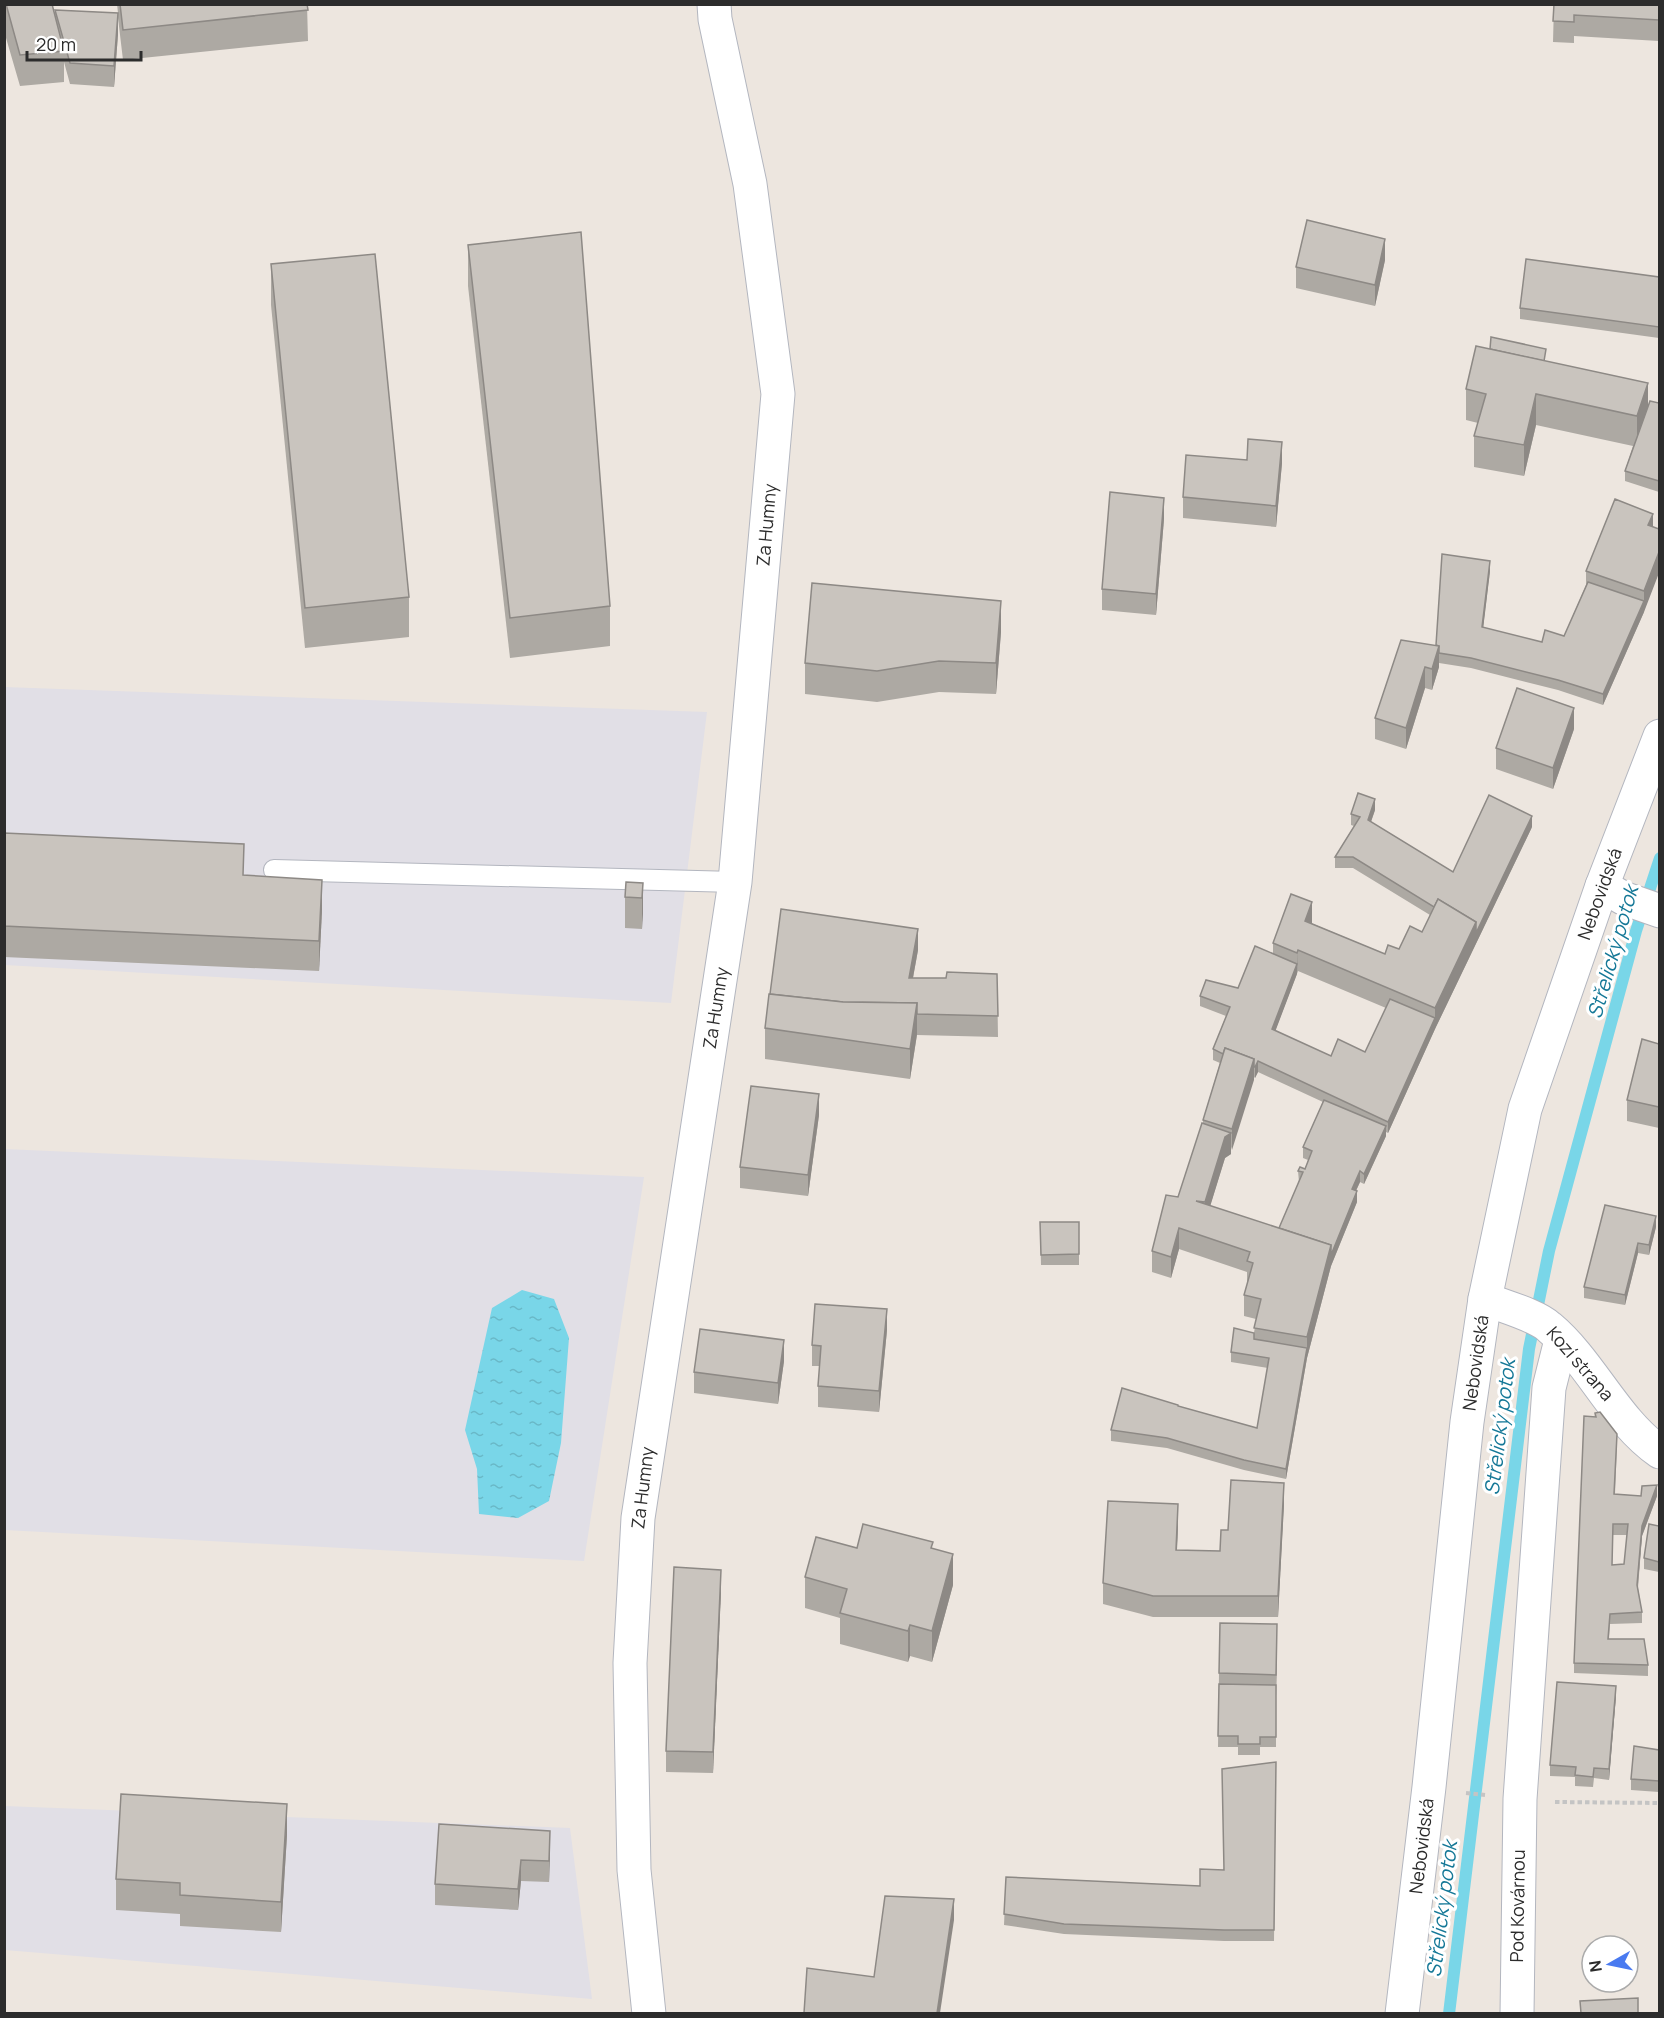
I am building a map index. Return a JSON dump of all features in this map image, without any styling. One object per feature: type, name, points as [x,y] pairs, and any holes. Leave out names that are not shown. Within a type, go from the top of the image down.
[{"type":"street","name":"Za Humny","points":[[649,2013],[634,1870],[630,1663],[638,1518],[735,882],[778,394],[750,184],[715,19],[714,4]]},
{"type":"street","name":"Nebovidská","points":[[1402,2013],[1429,1787],[1467,1422],[1485,1299],[1525,1109],[1602,886],[1659,736]]},
{"type":"street","points":[[1602,886],[1623,898],[1659,911]]},
{"type":"street","name":"Kozí strana","points":[[1485,1299],[1543,1326],[1577,1355],[1643,1441],[1659,1452]]},
{"type":"street","points":[[1520,1799],[1549,1388],[1543,1326]]},
{"type":"street","name":"Pod Kovárnou","points":[[1517,2013],[1520,1799]]},
{"type":"lane","points":[[274,870],[735,882]]},
{"type":"path","points":[[1520,1799],[1564,1803],[1659,1803]]},
{"type":"shaded area","points":[[4,687],[707,712],[671,1003],[5,965]]},
{"type":"shaded area","points":[[4,1149],[644,1177],[584,1561],[5,1530]]},
{"type":"shaded area","points":[[5,1806],[570,1828],[592,1999],[5,1950]]},
{"type":"water","points":[[522,1290],[554,1299],[569,1338],[561,1443],[549,1501],[518,1518],[479,1514],[477,1469],[465,1430],[492,1308]]},
{"type":"building","points":[[6,4],[52,4],[64,51],[20,55]]},
{"type":"building","points":[[120,4],[307,4],[308,10],[123,30]]},
{"type":"building","points":[[1554,4],[1659,4],[1659,20],[1574,15],[1574,22],[1553,21]]},
{"type":"building","points":[[55,10],[118,13],[114,66],[70,63]]},
{"type":"building","points":[[1307,220],[1385,239],[1375,285],[1296,267]]},
{"type":"building","points":[[581,232],[610,606],[510,618],[468,245]]},
{"type":"building","points":[[375,254],[409,597],[305,608],[271,264]]},
{"type":"building","points":[[1526,259],[1659,277],[1659,327],[1520,308]]},
{"type":"building","points":[[1491,337],[1546,349],[1544,361],[1490,349]]},
{"type":"building","points":[[1476,346],[1648,383],[1637,416],[1536,394],[1524,445],[1474,436],[1486,394],[1466,389]]},
{"type":"building","points":[[1650,401],[1659,403],[1659,481],[1625,471]]},
{"type":"building","points":[[1248,439],[1282,442],[1276,506],[1183,497],[1186,455],[1247,460]]},
{"type":"building","points":[[1110,492],[1164,498],[1156,594],[1102,589]]},
{"type":"building","points":[[1615,499],[1653,514],[1648,525],[1659,529],[1659,552],[1644,591],[1586,571]]},
{"type":"building","points":[[1442,554],[1490,561],[1482,627],[1542,642],[1545,630],[1564,636],[1588,582],[1644,601],[1603,694],[1471,658],[1439,653],[1439,646],[1436,645]]},
{"type":"building","points":[[812,583],[1001,601],[996,663],[939,661],[877,671],[805,663]]},
{"type":"building","points":[[1401,640],[1439,646],[1432,669],[1425,667],[1406,728],[1375,718]]},
{"type":"building","points":[[1517,688],[1574,708],[1553,768],[1496,748]]},
{"type":"building","points":[[1358,793],[1375,799],[1368,820],[1453,872],[1489,795],[1532,816],[1476,933],[1476,922],[1438,899],[1434,907],[1353,857],[1335,857],[1360,817],[1351,814]]},
{"type":"building","points":[[4,833],[244,844],[243,875],[322,880],[319,941],[4,926]]},
{"type":"building","points":[[626,882],[643,883],[642,898],[625,897]]},
{"type":"building","points":[[1291,894],[1312,902],[1305,921],[1385,954],[1388,945],[1399,949],[1410,926],[1422,932],[1438,899],[1476,922],[1435,1008],[1298,950],[1297,953],[1273,943]]},
{"type":"building","points":[[781,909],[918,929],[909,978],[946,978],[947,972],[997,974],[998,1016],[917,1014],[917,1003],[843,1002],[770,994]]},
{"type":"building","points":[[1255,946],[1297,964],[1272,1029],[1331,1056],[1338,1039],[1365,1052],[1390,999],[1435,1018],[1388,1122],[1258,1061],[1254,1067],[1254,1059],[1225,1048],[1223,1054],[1213,1049],[1230,1007],[1200,996],[1206,980],[1238,988]]},
{"type":"building","points":[[769,994],[843,1002],[917,1003],[910,1049],[765,1028]]},
{"type":"building","points":[[1642,1039],[1659,1044],[1659,1107],[1627,1100]]},
{"type":"building","points":[[1225,1048],[1254,1059],[1232,1129],[1203,1120]]},
{"type":"building","points":[[751,1086],[819,1094],[808,1175],[740,1167]]},
{"type":"building","points":[[1324,1100],[1386,1126],[1364,1174],[1360,1171],[1352,1189],[1357,1191],[1331,1255],[1331,1245],[1279,1228],[1303,1172],[1298,1171],[1300,1167],[1305,1169],[1312,1151],[1303,1147]]},
{"type":"building","points":[[1202,1123],[1231,1133],[1225,1137],[1205,1202],[1196,1201],[1331,1245],[1307,1337],[1254,1328],[1261,1299],[1244,1295],[1253,1263],[1247,1261],[1250,1252],[1179,1228],[1171,1257],[1152,1251],[1166,1195],[1178,1197]]},
{"type":"building","points":[[1605,1205],[1656,1216],[1649,1245],[1638,1243],[1625,1295],[1584,1287]]},
{"type":"building","points":[[1040,1222],[1079,1222],[1079,1254],[1041,1255]]},
{"type":"building","points":[[815,1304],[887,1309],[879,1391],[818,1386],[821,1346],[812,1345]]},
{"type":"building","points":[[1234,1328],[1254,1333],[1254,1339],[1307,1348],[1286,1469],[1244,1460],[1167,1438],[1111,1430],[1122,1388],[1257,1428],[1269,1358],[1231,1352]]},
{"type":"building","points":[[700,1329],[784,1340],[778,1383],[694,1372]]},
{"type":"building","points":[[1600,1412],[1617,1434],[1614,1494],[1641,1496],[1642,1486],[1657,1485],[1642,1526],[1637,1585],[1642,1612],[1610,1614],[1608,1639],[1644,1639],[1648,1665],[1574,1663],[1584,1416],[1596,1417],[1595,1413]],"holes":[[[1613,1524],[1628,1524],[1624,1564],[1612,1565]]]},
{"type":"building","points":[[1231,1480],[1284,1483],[1278,1596],[1153,1596],[1103,1583],[1108,1501],[1178,1504],[1176,1550],[1220,1551],[1221,1530],[1228,1530]]},
{"type":"building","points":[[863,1524],[933,1542],[931,1548],[953,1554],[932,1631],[910,1625],[908,1631],[840,1613],[847,1589],[805,1577],[816,1537],[857,1548]]},
{"type":"building","points":[[1649,1524],[1659,1526],[1659,1562],[1644,1558]]},
{"type":"building","points":[[674,1567],[721,1570],[713,1752],[666,1751]]},
{"type":"building","points":[[1220,1623],[1277,1624],[1276,1675],[1219,1673]]},
{"type":"building","points":[[1557,1682],[1616,1686],[1609,1769],[1594,1768],[1593,1777],[1575,1775],[1576,1767],[1550,1765]]},
{"type":"building","points":[[1219,1684],[1276,1685],[1276,1737],[1260,1737],[1260,1744],[1238,1744],[1238,1736],[1218,1736]]},
{"type":"building","points":[[1634,1746],[1659,1750],[1659,1781],[1631,1779]]},
{"type":"building","points":[[1276,1762],[1274,1930],[1064,1924],[1004,1914],[1006,1877],[1200,1886],[1200,1869],[1224,1870],[1222,1769]]},
{"type":"building","points":[[121,1794],[287,1804],[281,1902],[180,1895],[180,1883],[116,1879]]},
{"type":"building","points":[[439,1824],[550,1831],[549,1861],[521,1860],[518,1889],[435,1884]]},
{"type":"building","points":[[885,1896],[954,1899],[937,2013],[804,2013],[807,1968],[874,1977]]},
{"type":"building","points":[[1638,1998],[1638,2013],[1581,2013],[1580,2001]]},
{"type":"waterway","name":"Střelický potok","points":[[1449,2014],[1529,1349],[1549,1251],[1636,931],[1660,858]]}]
